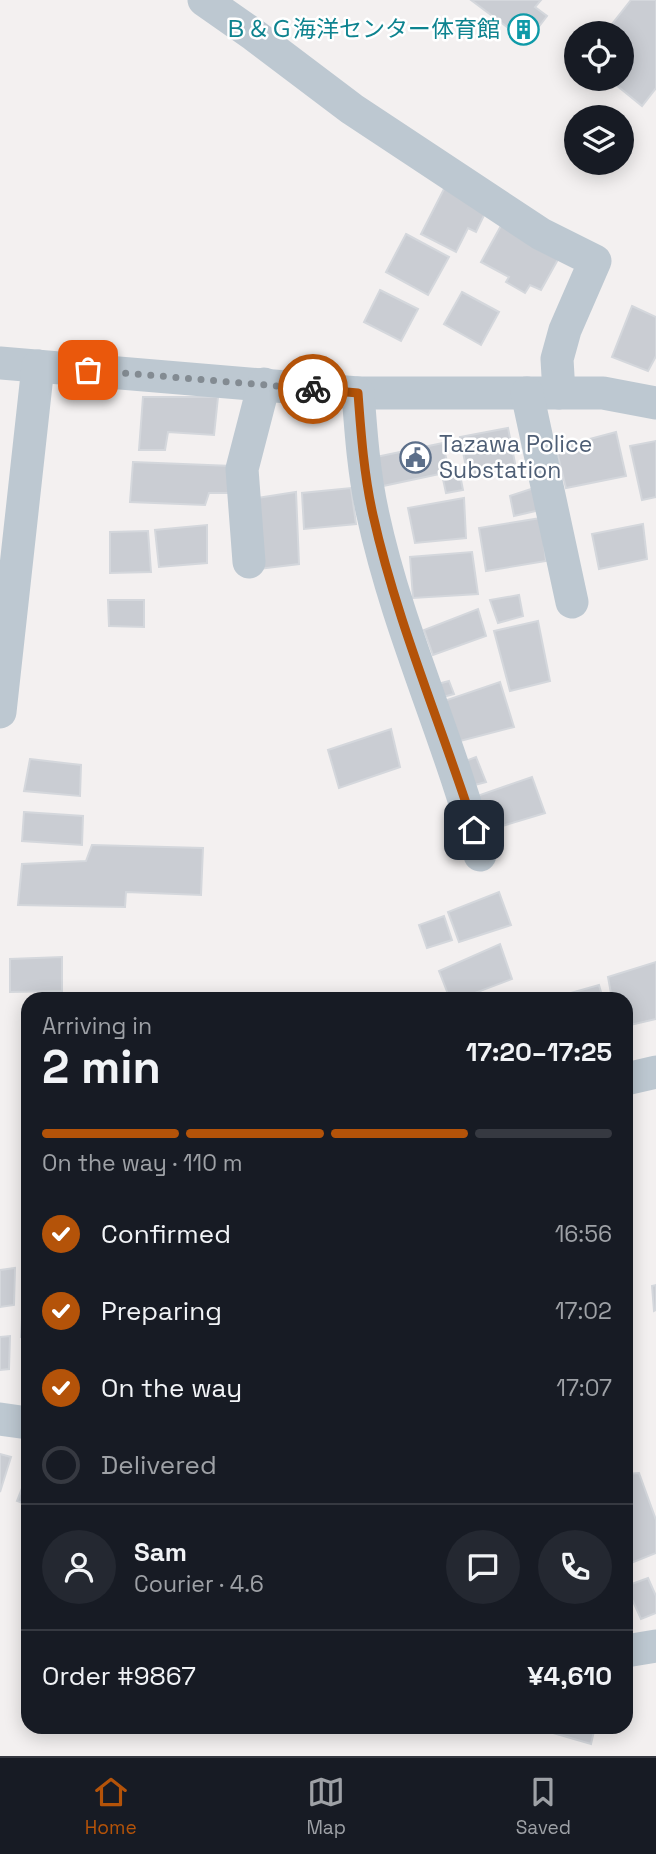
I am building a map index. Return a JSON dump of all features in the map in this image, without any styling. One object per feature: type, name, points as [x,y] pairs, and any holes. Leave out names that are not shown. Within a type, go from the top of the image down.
[{"type":"street","points":[[204,0],[352,109],[541,234],[594,261],[565,330],[543,393],[572,602]]},
{"type":"street","points":[[0,363],[358,393],[603,393],[656,404]]},
{"type":"street","points":[[0,712],[4,639],[38,366]]},
{"type":"street","points":[[248,562],[242,470],[264,384]]},
{"type":"street","points":[[358,393],[363,455],[373,515],[398,607],[467,806],[480,855]]},
{"type":"street","points":[[633,1077],[656,1072]]},
{"type":"street","points":[[0,1419],[21,1422]]},
{"type":"street","points":[[633,1650],[656,1646]]},
{"type":"building","name":"Ｂ＆Ｇ海洋センター体育館","points":[[471,0],[541,0],[535,7],[547,16],[527,42]]},
{"type":"building","points":[[631,0],[656,0],[656,88],[642,106],[624,91],[634,91],[634,21],[614,21]]},
{"type":"building","points":[[446,185],[488,207],[476,232],[468,228],[456,252],[421,234]]},
{"type":"building","points":[[503,222],[561,254],[541,290],[530,285],[525,293],[506,282],[509,277],[481,262]]},
{"type":"building","points":[[406,234],[449,257],[428,295],[386,272]]},
{"type":"building","points":[[380,290],[418,309],[401,341],[364,322]]},
{"type":"building","points":[[462,292],[499,312],[481,345],[444,324]]},
{"type":"building","points":[[632,306],[656,317],[656,356],[648,371],[612,357]]},
{"type":"building","points":[[143,397],[218,397],[214,435],[168,432],[165,450],[139,450]]},
{"type":"building","points":[[508,428],[516,468],[468,477],[460,437]]},
{"type":"building","points":[[616,432],[626,476],[566,488],[556,448]]},
{"type":"building","points":[[656,441],[656,497],[642,500],[630,446]]},
{"type":"building","points":[[443,443],[449,472],[383,486],[376,457]]},
{"type":"building","points":[[133,462],[232,466],[231,493],[209,493],[205,505],[130,502]]},
{"type":"building","points":[[460,475],[463,490],[446,493],[443,479]]},
{"type":"building","points":[[351,488],[356,524],[304,529],[302,493]]},
{"type":"building","points":[[534,488],[540,510],[514,516],[510,496]]},
{"type":"building","points":[[296,492],[299,564],[259,569],[251,499]]},
{"type":"building","points":[[464,498],[466,538],[415,543],[408,508]]},
{"type":"building","points":[[541,518],[546,561],[486,571],[479,528]]},
{"type":"building","points":[[643,524],[647,559],[599,569],[592,534]]},
{"type":"building","points":[[207,525],[207,563],[159,567],[155,530]]},
{"type":"building","points":[[148,531],[151,572],[110,573],[110,532]]},
{"type":"building","points":[[472,552],[478,594],[413,598],[410,557]]},
{"type":"building","points":[[519,595],[523,616],[498,623],[490,600]]},
{"type":"building","points":[[108,600],[144,600],[144,627],[109,626]]},
{"type":"building","points":[[478,609],[486,636],[433,655],[424,630]]},
{"type":"building","points":[[538,621],[550,681],[510,691],[494,631]]},
{"type":"building","points":[[449,681],[454,694],[439,698],[434,685]]},
{"type":"building","points":[[500,682],[514,727],[456,742],[441,702]]},
{"type":"building","points":[[391,729],[400,767],[339,788],[328,750]]},
{"type":"building","points":[[476,757],[486,782],[467,787],[460,763]]},
{"type":"building","points":[[30,759],[81,765],[80,796],[24,791]]},
{"type":"building","points":[[532,777],[545,813],[489,830],[477,796]]},
{"type":"building","points":[[24,812],[83,816],[82,845],[22,841]]},
{"type":"building","points":[[92,845],[203,848],[201,895],[126,892],[125,907],[18,905],[22,864],[86,861]]},
{"type":"building","points":[[499,892],[511,925],[459,942],[448,912]]},
{"type":"building","points":[[444,916],[452,940],[427,948],[419,925]]},
{"type":"building","points":[[500,944],[512,979],[478,992],[447,992],[439,971]]},
{"type":"building","points":[[62,957],[62,991],[10,992],[10,959]]},
{"type":"building","points":[[656,962],[656,1019],[633,1024],[633,992],[611,992],[608,977]]},
{"type":"building","points":[[599,985],[601,992],[574,992]]},
{"type":"building","points":[[15,1268],[14,1305],[0,1307],[0,1270]]},
{"type":"building","points":[[656,1285],[656,1310],[654,1311],[652,1286]]},
{"type":"building","points":[[10,1336],[9,1369],[0,1370],[0,1337]]},
{"type":"building","points":[[0,1454],[11,1457],[0,1492]]},
{"type":"building","points":[[633,1473],[639,1473],[656,1520],[656,1553],[633,1562]]},
{"type":"building","points":[[648,1578],[656,1596],[656,1613],[641,1619],[633,1601],[633,1583]]},
{"type":"building","points":[[557,1734],[593,1734],[591,1744]]},
{"type":"way so far","points":[[88,370],[313,389]]},
{"type":"place","name":"Ｂ＆Ｇ海洋センター体育館","points":[[523,29]]},
{"type":"place","name":"Tazawa Police Substation","points":[[416,457]]},
{"type":"route","points":[[313,389],[358,393],[363,455],[373,515],[398,607],[474,830]]}]
